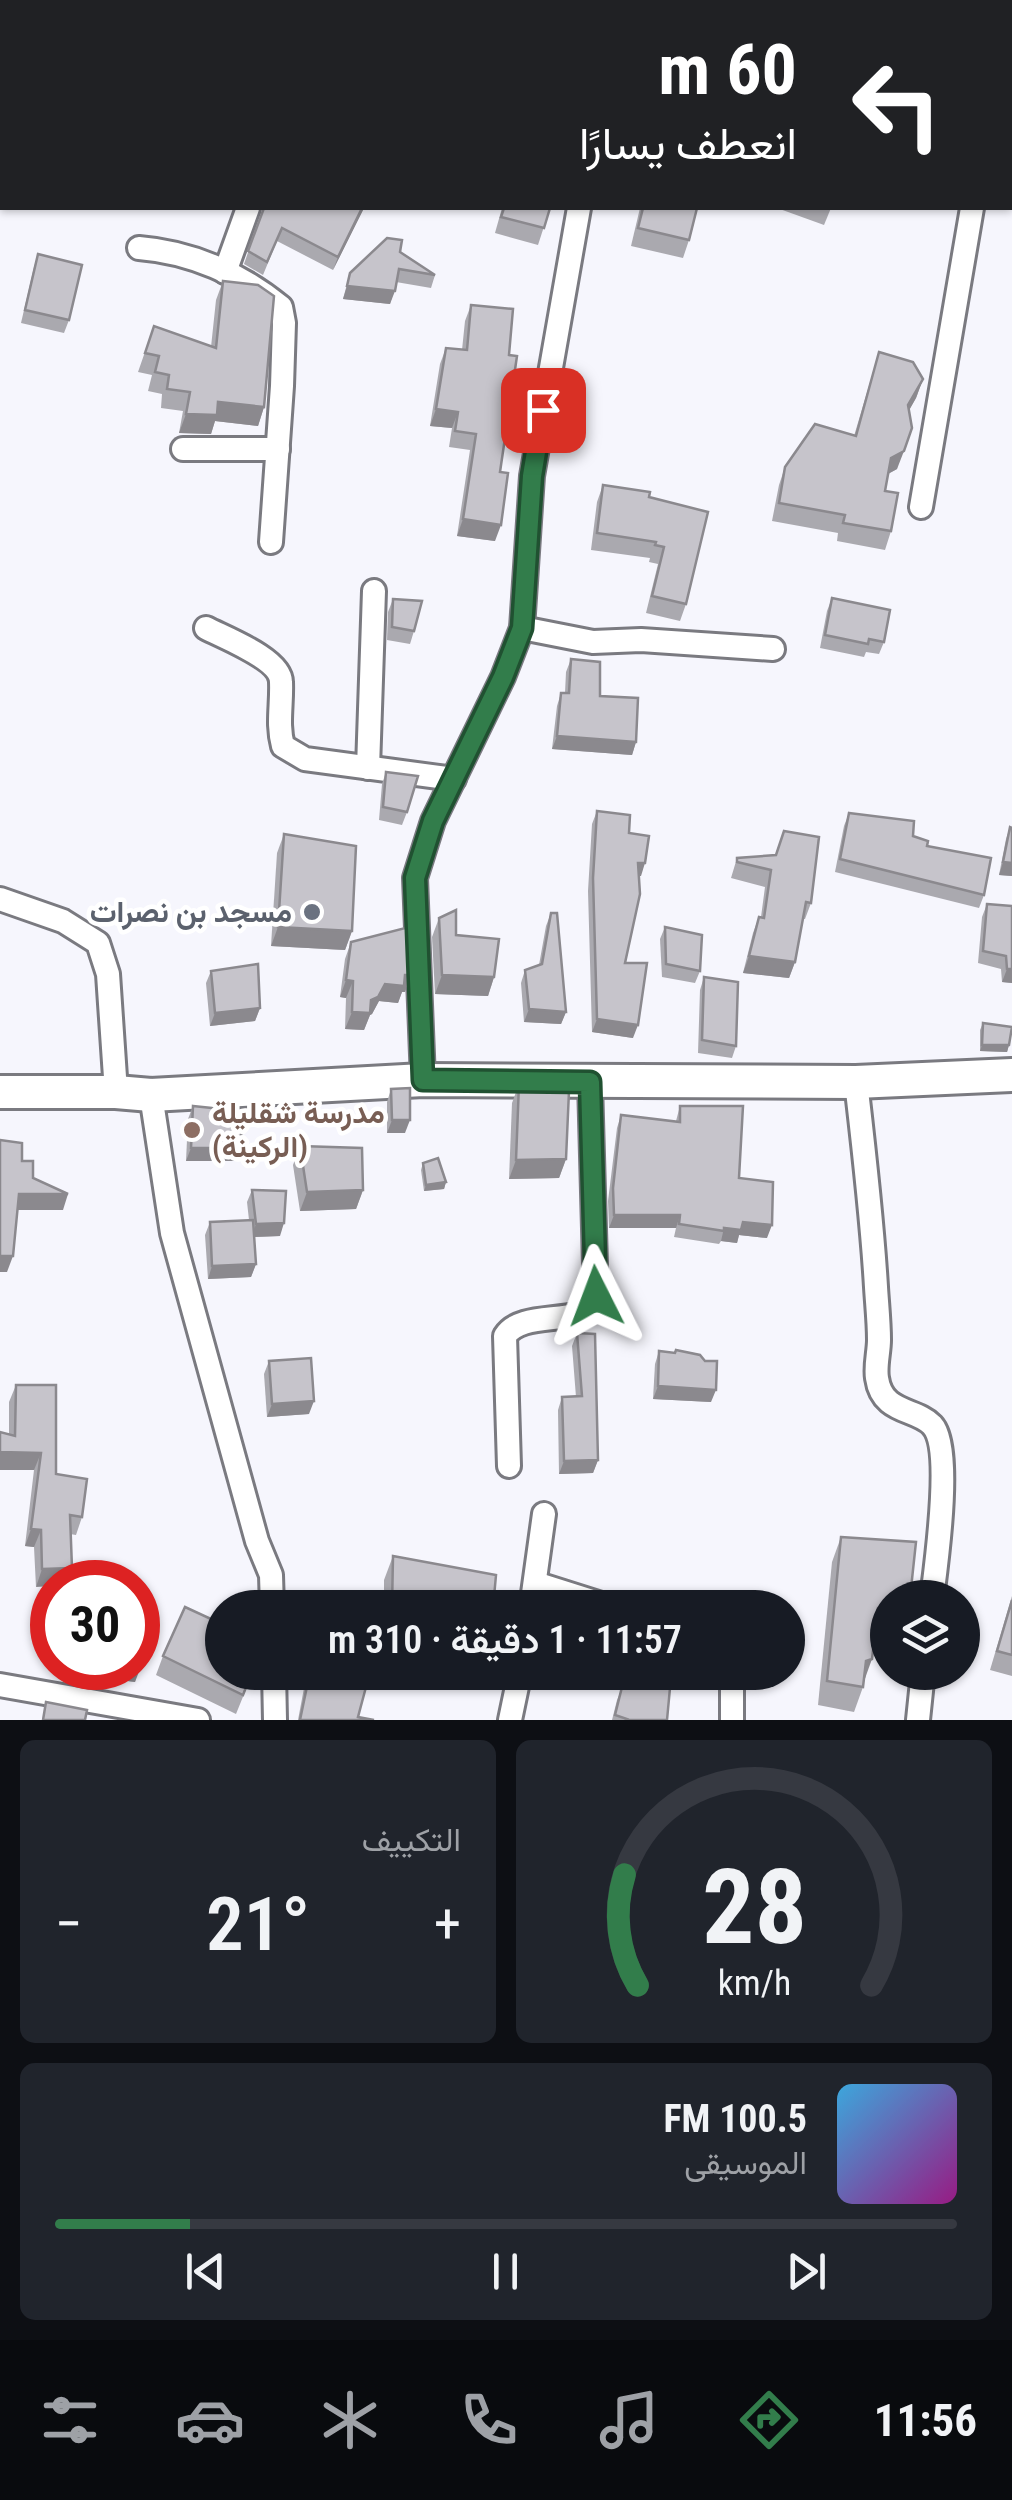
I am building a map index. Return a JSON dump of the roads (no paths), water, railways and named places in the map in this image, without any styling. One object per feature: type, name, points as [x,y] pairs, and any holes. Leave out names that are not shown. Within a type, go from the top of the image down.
[{"type":"street","points":[[225,272],[247,210]]},
{"type":"street","points":[[423,1080],[415,878],[433,821],[503,677],[522,628],[532,476],[579,210]]},
{"type":"street","points":[[922,507],[972,210]]},
{"type":"street","points":[[140,248],[165,250],[203,261],[273,300],[284,314],[271,542]]},
{"type":"street","points":[[183,449],[278,449]]},
{"type":"street","points":[[368,768],[374,592]]},
{"type":"street","points":[[206,628],[255,653],[282,676],[278,729],[282,746],[305,759],[454,779]]},
{"type":"street","points":[[522,628],[593,642],[641,640],[773,648]]},
{"type":"street","points":[[0,899],[62,922],[98,943],[108,974],[116,1092]]},
{"type":"street","points":[[0,1092],[151,1095],[423,1080],[856,1082],[1012,1075]]},
{"type":"street","points":[[509,1466],[504,1336],[522,1324],[588,1311],[596,1302],[590,1082]]},
{"type":"street","points":[[856,1082],[872,1226],[879,1338],[877,1378],[886,1398],[903,1412],[930,1422],[938,1435],[942,1476],[934,1580]]},
{"type":"street","points":[[151,1095],[172,1233],[258,1541],[271,1575],[271,1590]]},
{"type":"street","points":[[533,1590],[544,1514]]},
{"type":"street","points":[[534,1583],[556,1590]]},
{"type":"street","points":[[0,1684],[198,1720]]},
{"type":"street","points":[[274,1690],[275,1720]]},
{"type":"street","points":[[510,1720],[516,1690]]},
{"type":"street","points":[[732,1690],[732,1720]]},
{"type":"street","points":[[918,1720],[920,1690]]},
{"type":"place","name":"مسجد بن نصرات","points":[[312,912]]},
{"type":"place","name":"مدرسة شقليلة (الركينة)","points":[[192,1130]]}]
